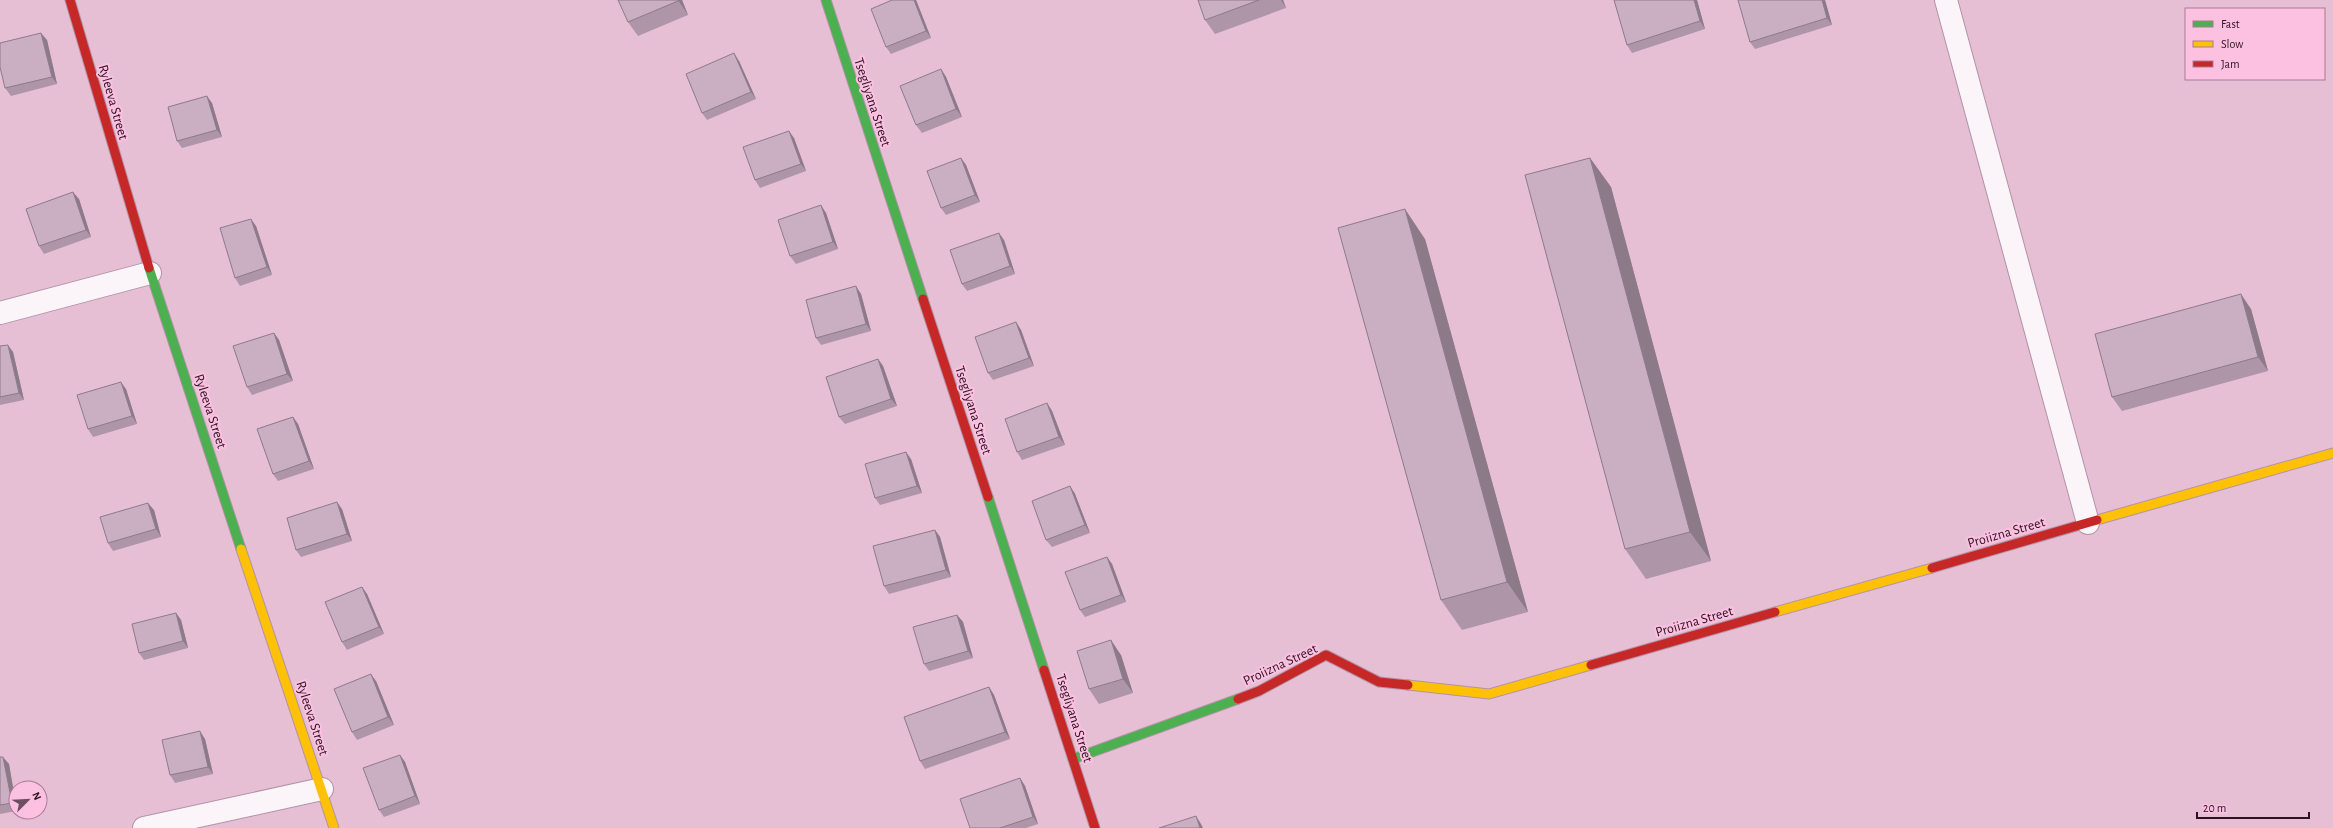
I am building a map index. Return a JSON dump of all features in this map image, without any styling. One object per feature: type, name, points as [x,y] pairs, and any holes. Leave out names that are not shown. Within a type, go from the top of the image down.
[{"type":"street","name":"Ryleeva Street","points":[[70,0],[150,273],[334,828]]},
{"type":"street","name":"Tsegliyana Street","points":[[826,0],[1095,828]]},
{"type":"street","points":[[1946,0],[2088,523]]},
{"type":"street","points":[[0,314],[150,273]]},
{"type":"street","name":"Proiizna Street","points":[[1073,758],[1259,691],[1326,656],[1379,682],[1489,694],[2333,453]]},
{"type":"street","points":[[144,828],[322,789]]},
{"type":"building","points":[[618,0],[678,0],[678,1],[628,22]]},
{"type":"building","points":[[892,0],[914,0],[926,31],[886,47],[871,9]]},
{"type":"building","points":[[1198,0],[1259,0],[1205,20]]},
{"type":"building","points":[[1614,0],[1694,0],[1700,21],[1627,45]]},
{"type":"building","points":[[1738,0],[1822,0],[1827,18],[1750,42]]},
{"type":"building","points":[[41,33],[52,77],[5,88],[0,67],[0,43]]},
{"type":"building","points":[[734,53],[751,92],[702,113],[686,74]]},
{"type":"building","points":[[941,69],[956,109],[916,125],[900,86]]},
{"type":"building","points":[[207,96],[217,130],[177,141],[168,107]]},
{"type":"building","points":[[789,131],[801,164],[755,180],[743,147]]},
{"type":"building","points":[[961,158],[975,195],[941,208],[927,171]]},
{"type":"building","points":[[1590,158],[1690,532],[1625,549],[1525,175]]},
{"type":"building","points":[[73,192],[86,230],[39,246],[26,209]]},
{"type":"building","points":[[821,205],[833,242],[790,256],[778,220]]},
{"type":"building","points":[[1405,209],[1507,582],[1441,600],[1338,228]]},
{"type":"building","points":[[251,219],[267,267],[235,278],[220,228]]},
{"type":"building","points":[[999,233],[1010,266],[962,284],[950,250]]},
{"type":"building","points":[[856,286],[866,324],[816,338],[806,300]]},
{"type":"building","points":[[2241,294],[2258,357],[2112,397],[2095,334]]},
{"type":"building","points":[[1016,322],[1029,358],[988,373],[975,337]]},
{"type":"building","points":[[274,333],[287,374],[247,387],[233,346]]},
{"type":"building","points":[[8,345],[19,393],[0,397],[0,346]]},
{"type":"building","points":[[878,359],[891,399],[839,417],[826,377]]},
{"type":"building","points":[[121,382],[132,416],[88,429],[77,395]]},
{"type":"building","points":[[1047,403],[1059,437],[1017,452],[1005,419]]},
{"type":"building","points":[[293,417],[309,461],[273,474],[257,429]]},
{"type":"building","points":[[906,452],[917,486],[875,498],[865,464]]},
{"type":"building","points":[[1070,486],[1085,525],[1046,540],[1032,501]]},
{"type":"building","points":[[337,502],[347,534],[296,550],[287,518]]},
{"type":"building","points":[[148,503],[156,529],[108,543],[100,517]]},
{"type":"building","points":[[935,530],[946,570],[884,586],[873,546]]},
{"type":"building","points":[[1107,557],[1121,595],[1080,610],[1065,572]]},
{"type":"building","points":[[362,587],[379,627],[342,642],[325,602]]},
{"type":"building","points":[[176,613],[183,641],[139,653],[132,624]]},
{"type":"building","points":[[957,615],[968,651],[924,664],[913,627]]},
{"type":"building","points":[[1111,640],[1123,679],[1089,689],[1077,651]]},
{"type":"building","points":[[371,674],[388,717],[352,732],[334,689]]},
{"type":"building","points":[[989,687],[1005,732],[920,761],[904,717]]},
{"type":"building","points":[[200,731],[208,767],[170,775],[162,740]]},
{"type":"building","points":[[400,755],[415,796],[379,810],[363,768]]},
{"type":"building","points":[[0,757],[3,757],[8,783],[8,804],[0,805]]},
{"type":"building","points":[[1020,778],[1033,817],[1000,828],[970,828],[960,799]]},
{"type":"building","points":[[1196,816],[1200,828],[1159,828]]},
{"type":"traffic: fast","points":[[826,0],[923,299]]},
{"type":"traffic: fast","points":[[149,268],[241,549]]},
{"type":"traffic: fast","points":[[988,497],[1044,670]]},
{"type":"traffic: fast","points":[[1073,759],[1238,699]]},
{"type":"traffic: slow","points":[[2097,520],[2333,453]]},
{"type":"traffic: slow","points":[[241,549],[334,828]]},
{"type":"traffic: slow","points":[[1775,612],[1932,568]]},
{"type":"traffic: slow","points":[[1408,685],[1489,694],[1591,665]]},
{"type":"traffic: jam","points":[[70,0],[149,268]]},
{"type":"traffic: jam","points":[[923,299],[988,497]]},
{"type":"traffic: jam","points":[[1932,568],[2097,520]]},
{"type":"traffic: jam","points":[[1591,665],[1775,612]]},
{"type":"traffic: jam","points":[[1238,699],[1259,691],[1326,655],[1379,682],[1408,685]]},
{"type":"traffic: jam","points":[[1044,670],[1095,828]]}]
